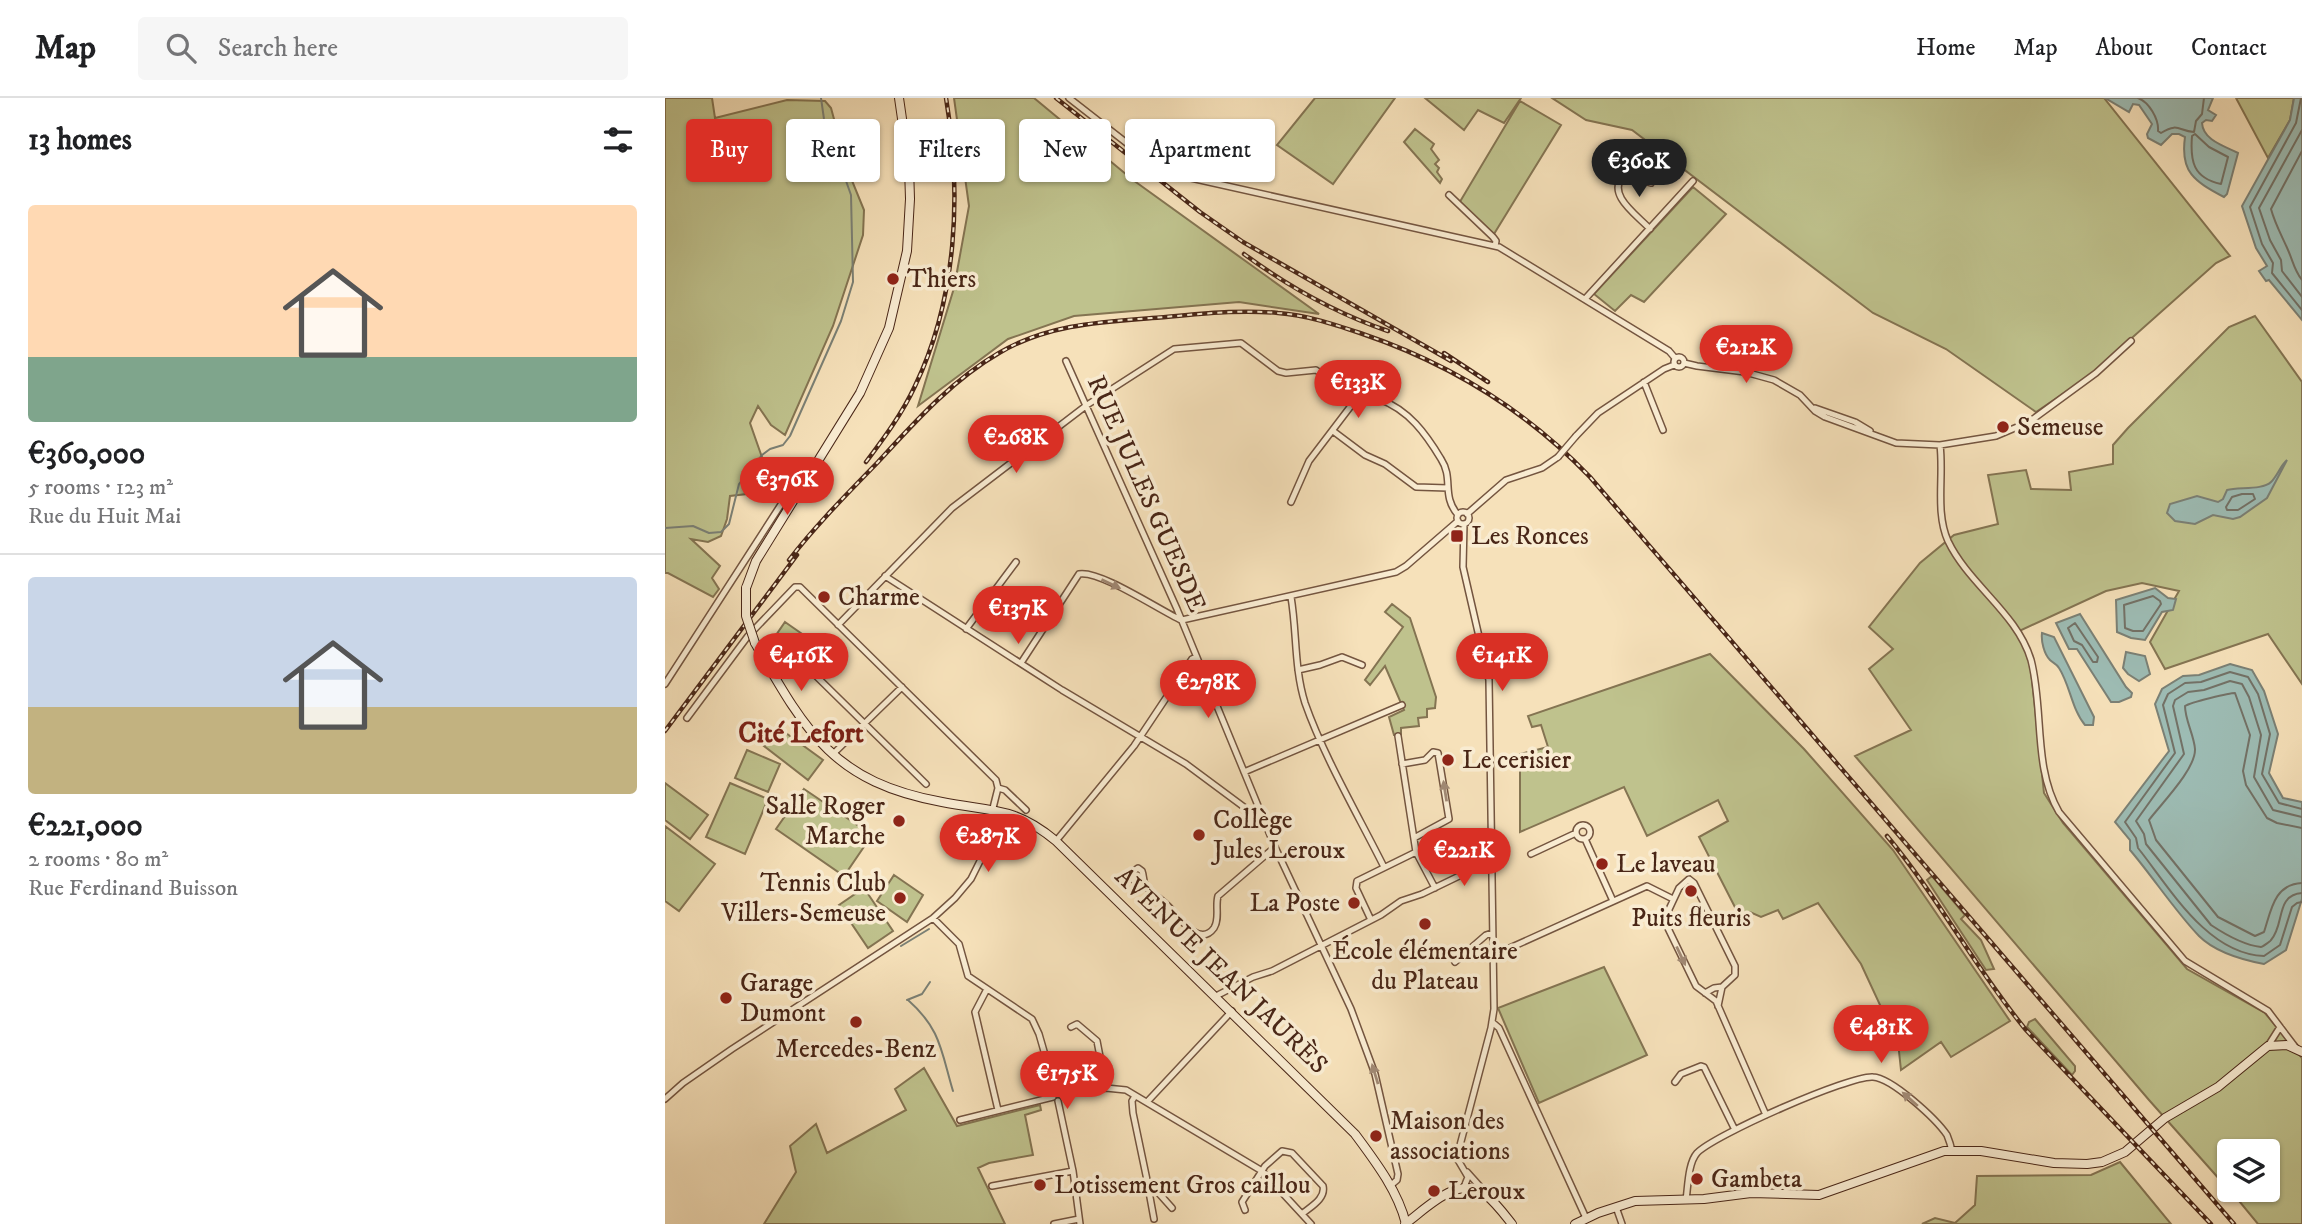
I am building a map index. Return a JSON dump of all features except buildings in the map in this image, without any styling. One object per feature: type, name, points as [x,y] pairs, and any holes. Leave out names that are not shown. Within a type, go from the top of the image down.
[{"type":"main road","points":[[801,486],[865,383],[889,328],[900,288],[907,251],[910,187],[899,98]]},
{"type":"main road","name":"AVENUE JEAN JAURÈS","points":[[801,486],[756,561],[746,588],[746,616],[755,643],[815,738],[833,754],[885,787],[945,803],[993,808],[1032,822],[1056,841],[1355,1134],[1390,1186],[1403,1211],[1406,1224]]},
{"type":"main road","points":[[1575,1224],[1615,1206],[1635,1201],[1751,1194],[1819,1195],[1952,1150],[1981,1151],[2054,1163],[2087,1164],[2109,1160],[2125,1152],[2165,1118],[2218,1087],[2268,1046],[2287,1045],[2299,1050]]},
{"type":"main road","points":[[1406,1224],[1453,1189],[1464,1187],[1486,1194],[1512,1224]]},
{"type":"street","points":[[1069,98],[1151,162],[1173,174],[1495,246],[1512,253],[1669,351],[1675,358],[1674,365]]},
{"type":"street","points":[[1650,229],[1618,192],[1619,181],[1625,175],[1651,183]]},
{"type":"street","points":[[1585,299],[1693,181]]},
{"type":"street","points":[[1449,195],[1493,237],[1495,246]]},
{"type":"street","points":[[1021,663],[1079,574],[1087,572],[1182,620],[1396,572],[1460,520],[1464,512],[1467,514],[1501,484],[1546,466],[1558,457],[1598,413],[1674,365],[1679,367],[1684,363],[1766,377],[1800,394],[1812,406],[1855,422],[1896,443],[1940,446],[1996,436],[2029,422],[2096,373],[2131,341]]},
{"type":"street","points":[[838,625],[952,508],[1087,405],[1174,349],[1244,344],[1282,372],[1316,370],[1340,389],[1383,401],[1397,408],[1419,427],[1444,463],[1449,503],[1460,520],[1463,567],[1489,680],[1493,1009],[1458,1160],[1486,1194]]},
{"type":"street","points":[[1675,358],[1681,357],[1684,363]]},
{"type":"street","name":"RUE JULES GUESDE","points":[[1066,361],[1182,620],[1275,847],[1352,1009],[1375,1074],[1398,1174],[1397,1180],[1390,1186]]},
{"type":"street","points":[[1644,382],[1663,430]]},
{"type":"street","points":[[1291,502],[1310,461],[1360,394]]},
{"type":"street","points":[[1333,431],[1364,455],[1385,464],[1416,486],[1448,488]]},
{"type":"street","points":[[1940,446],[1944,530],[1961,561],[2023,640],[2035,681],[2045,779],[2059,812],[2185,961],[2268,1011],[2299,1050]]},
{"type":"street","points":[[665,684],[790,489],[801,486]]},
{"type":"street","points":[[1460,520],[1469,519],[1467,514]]},
{"type":"street","points":[[966,629],[1016,562]]},
{"type":"street","points":[[885,576],[1186,764],[1251,813],[1261,813]]},
{"type":"street","points":[[665,1099],[732,1049],[933,918],[955,898],[971,879],[995,827],[993,808],[998,788],[996,780],[802,588],[795,587],[748,636],[687,718]]},
{"type":"street","points":[[1291,597],[1297,670],[1305,702],[1384,867]]},
{"type":"street","points":[[1056,841],[1141,737],[1192,659],[1196,657]]},
{"type":"street","points":[[1297,670],[1342,657],[1362,665]]},
{"type":"street","points":[[812,672],[926,784]]},
{"type":"street","points":[[833,754],[902,687]]},
{"type":"street","points":[[1244,772],[1402,705]]},
{"type":"street","points":[[1398,736],[1416,852],[1435,888]]},
{"type":"street","points":[[1402,764],[1425,760],[1433,752],[1438,753],[1441,763],[1449,819],[1414,838]]},
{"type":"street","points":[[998,788],[1005,790],[1026,810]]},
{"type":"street","points":[[1531,854],[1576,833],[1580,826],[1587,826],[1590,834],[1585,839]]},
{"type":"street","points":[[1576,833],[1585,839],[1613,901]]},
{"type":"street","points":[[1147,888],[1174,911],[1192,932],[1205,934],[1211,931],[1217,920],[1218,896],[1275,847]]},
{"type":"street","points":[[1371,920],[1356,888],[1357,881],[1416,852]]},
{"type":"street","points":[[1216,996],[1253,977],[1272,971],[1371,920],[1401,901],[1486,863],[1491,864]]},
{"type":"street","points":[[1718,1006],[1722,987],[1735,975],[1735,966],[1694,883],[1689,880],[1683,883],[1664,920],[1696,986],[1716,1000],[1718,1006],[1766,1115]]},
{"type":"street","points":[[1492,956],[1647,886],[1674,899]]},
{"type":"street","points":[[933,918],[959,944],[968,976],[1032,1019],[1039,1034],[1057,1096],[1073,1171],[1079,1221],[1054,1224]]},
{"type":"street","points":[[1455,962],[1486,934],[1492,933]]},
{"type":"street","points":[[1705,993],[1722,987]]},
{"type":"street","points":[[987,989],[975,1012],[999,1110]]},
{"type":"street","points":[[1147,1102],[1232,1011]]},
{"type":"street","points":[[1492,1022],[1499,1028],[1586,1218]]},
{"type":"street","points":[[1071,1027],[1077,1024],[1097,1041],[1106,1088]]},
{"type":"street","points":[[2268,1046],[2280,1027]]},
{"type":"street","points":[[1675,1082],[1681,1074],[1704,1067],[1735,1130]]},
{"type":"street","points":[[1686,1200],[1696,1154],[1735,1130],[1787,1105],[1860,1079],[1876,1077],[1887,1080],[1909,1097],[1947,1136],[1952,1150]]},
{"type":"street","points":[[960,1120],[1057,1096],[1106,1088],[1126,1090],[1262,1171],[1311,1224]]},
{"type":"street","points":[[1135,1096],[1132,1101],[1133,1113],[1154,1219]]},
{"type":"street","points":[[1245,1210],[1242,1202],[1262,1171],[1286,1150],[1324,1191],[1323,1196],[1302,1214]]},
{"type":"street","points":[[992,1186],[1073,1171]]},
{"type":"street","points":[[1464,1187],[1467,1172]]},
{"type":"street","points":[[1147,1180],[1172,1208]]},
{"type":"street","points":[[1615,1206],[1622,1224]]},
{"type":"green space","points":[[665,98],[712,98],[715,118],[787,100],[825,101],[831,108],[834,119],[786,119],[786,182],[853,182],[864,210],[863,235],[833,326],[785,435],[771,425],[758,406],[750,423],[764,463],[747,494],[730,496],[727,519],[721,536],[708,542],[691,539],[720,566],[712,578],[719,589],[713,597],[665,573]]},
{"type":"green space","points":[[954,98],[1034,98],[1059,119],[1019,119],[1019,182],[1111,182],[1111,162],[1125,173],[1125,182],[1136,182],[1319,314],[1239,302],[1074,316],[1008,339],[918,406],[954,288],[969,206],[966,182],[1005,182],[1005,119],[957,119]]},
{"type":"green space","points":[[1315,98],[1395,98],[1333,184],[1277,145]]},
{"type":"green space","points":[[1425,98],[1521,98],[1504,123],[1478,110],[1464,130]]},
{"type":"green space","points":[[1552,98],[2104,98],[2230,256],[2216,263],[2088,377],[2036,412],[1946,349],[1873,313],[1632,130],[1586,120]]},
{"type":"green space","points":[[2236,98],[2294,98],[2290,120],[2268,158]]},
{"type":"green space","points":[[1520,101],[1561,125],[1494,234],[1458,205]]},
{"type":"green space","points":[[1415,129],[1434,144],[1431,149],[1439,160],[1435,164],[1442,179],[1440,183],[1404,142]]},
{"type":"green space","points":[[1693,187],[1726,214],[1644,302],[1631,295],[1615,311],[1594,294]]},
{"type":"green space","points":[[2255,316],[2302,382],[2302,684],[2268,634],[2165,669],[2150,642],[2179,591],[2142,583],[2106,591],[2017,632],[2030,661],[2044,793],[2063,823],[2187,969],[2265,1013],[2302,1058],[2302,1224],[2258,1224],[2240,1202],[2280,1202],[2280,1139],[2217,1139],[2217,1176],[1855,756],[1911,730],[1869,669],[1893,649],[1869,627],[1920,563],[1954,535],[1998,524],[1988,475],[2026,470],[2031,489],[2071,490],[2069,472],[2113,464],[2113,445],[2229,327]]},
{"type":"green space","points":[[1392,604],[1410,618],[1436,697],[1435,708],[1427,709],[1427,717],[1418,718],[1419,726],[1401,728],[1401,735],[1394,735],[1389,717],[1404,710],[1385,666],[1370,685],[1365,680],[1403,627],[1385,612]]},
{"type":"green space","points":[[785,622],[815,643],[803,659],[774,638]]},
{"type":"green space","points":[[1710,654],[1804,749],[1893,850],[2010,1021],[1951,1057],[1941,1042],[1901,1070],[1895,1014],[1887,1020],[1861,964],[1818,903],[1783,919],[1778,910],[1761,917],[1750,912],[1739,915],[1699,837],[1728,821],[1718,800],[1647,836],[1624,787],[1520,832],[1520,754],[1548,747],[1541,725],[1532,727],[1528,716]]},
{"type":"green space","points":[[779,728],[823,760],[808,780],[764,746]]},
{"type":"green space","points":[[747,750],[780,764],[768,792],[735,778]]},
{"type":"green space","points":[[665,783],[708,815],[690,839],[665,820]]},
{"type":"green space","points":[[730,783],[768,799],[745,854],[706,837]]},
{"type":"green space","points":[[804,789],[872,835],[844,876],[776,829]]},
{"type":"green space","points":[[665,826],[715,864],[679,911],[665,901]]},
{"type":"green space","name":"Tennis Club Villers-Semeuse","points":[[894,875],[923,895],[907,922],[877,901]]},
{"type":"green space","points":[[1932,876],[1965,915],[1961,919],[1981,940],[1994,969],[1986,970],[1927,880]]},
{"type":"green space","points":[[864,888],[893,931],[868,948],[839,905]]},
{"type":"green space","points":[[1604,967],[1647,1055],[1539,1103],[1498,1008]]},
{"type":"green space","points":[[2035,1019],[2075,1066],[2072,1075],[2027,1027],[2029,1022]]},
{"type":"green space","points":[[924,1068],[957,1126],[1040,1105],[1041,1110],[1025,1115],[1033,1155],[989,1163],[978,1168],[1005,1224],[764,1224],[796,1172],[790,1146],[816,1124],[827,1153],[906,1110],[895,1089]]},
{"type":"green space","points":[[2120,1162],[2171,1224],[1922,1224],[1935,1218],[1955,1223],[1975,1205],[1977,1176],[2091,1175]]},
{"type":"water","points":[[2105,98],[2213,98],[2208,110],[2216,115],[2212,121],[2206,120],[2202,123],[2203,129],[2215,142],[2238,153],[2227,194],[2224,197],[2191,174],[2185,159],[2185,137],[2172,134],[2161,145],[2148,138],[2152,124],[2139,105],[2133,104],[2129,112]]},
{"type":"water","points":[[2294,98],[2302,98],[2302,320],[2259,271],[2267,266],[2256,248],[2242,206],[2290,120]]},
{"type":"water","points":[[2287,460],[2267,498],[2240,517],[2233,519],[2213,515],[2195,524],[2175,521],[2167,513],[2170,504],[2197,496],[2218,502],[2223,499],[2227,490],[2267,485]]},
{"type":"water","points":[[2155,588],[2168,598],[2176,599],[2173,610],[2162,612],[2145,640],[2117,632],[2116,600]]},
{"type":"water","points":[[2080,614],[2132,693],[2131,697],[2111,702],[2077,649],[2069,649],[2056,623]]},
{"type":"water","points":[[2042,633],[2054,637],[2094,717],[2093,725],[2085,725],[2081,719],[2063,675],[2046,654]]},
{"type":"water","points":[[2126,652],[2145,656],[2150,674],[2139,681],[2128,674],[2123,668]]},
{"type":"water","points":[[2230,664],[2252,670],[2264,691],[2278,734],[2269,773],[2283,798],[2302,802],[2302,899],[2286,950],[2264,964],[2221,951],[2199,936],[2130,850],[2130,840],[2115,822],[2169,751],[2155,704],[2162,689],[2183,676],[2199,675]]},
{"type":"waterway","points":[[665,528],[693,526],[709,533],[721,532],[729,524],[739,484],[762,455],[783,445],[790,436],[841,321],[853,282],[851,195],[824,119],[821,98]]},
{"type":"waterway","points":[[901,946],[929,929]]},
{"type":"waterway","points":[[907,1000],[922,994],[930,982]]},
{"type":"waterway","points":[[908,1000],[934,1031],[953,1091]]},
{"type":"railway","points":[[866,462],[910,396],[929,353],[940,318],[952,245],[954,208],[954,171],[946,98]]},
{"type":"railway","points":[[1056,98],[1200,212],[1243,242],[1451,361]]},
{"type":"railway","points":[[1244,254],[1313,298],[1388,331]]},
{"type":"railway","points":[[789,560],[832,510],[950,389],[999,353],[1035,336],[1112,321],[1262,312],[1288,314],[1330,323],[1424,359],[1455,374],[1512,409],[1590,477],[2234,1224]]},
{"type":"railway","points":[[1444,353],[1488,382]]},
{"type":"railway","points":[[665,731],[797,555]]},
{"type":"railway","points":[[1887,836],[2026,1030],[2211,1224]]},
{"type":"place","name":"Thiers","points":[[893,279]]},
{"type":"place","name":"Semeuse","points":[[2003,427]]},
{"type":"place","name":"Les Ronces","points":[[1457,536]]},
{"type":"place","name":"Charme","points":[[824,597]]},
{"type":"place","name":"Le cerisier","points":[[1448,760]]},
{"type":"place","name":"Salle Roger Marche","points":[[899,821]]},
{"type":"place","name":"Collège Jules Leroux","points":[[1199,835]]},
{"type":"place","name":"Le laveau","points":[[1602,864]]},
{"type":"place","name":"Puits fleuris","points":[[1691,891]]},
{"type":"place","name":"Tennis Club Villers-Semeuse","points":[[900,898]]},
{"type":"place","name":"La Poste","points":[[1354,903]]},
{"type":"place","name":"École élémentaire du Plateau","points":[[1425,924]]},
{"type":"place","name":"Garage Dumont","points":[[726,998]]},
{"type":"place","name":"Mercedes-Benz","points":[[856,1022]]},
{"type":"place","name":"Maison des associations","points":[[1376,1136]]},
{"type":"place","name":"Gambeta","points":[[1697,1179]]},
{"type":"place","name":"Lotissement Gros caillou","points":[[1040,1185]]},
{"type":"place","name":"Leroux","points":[[1434,1191]]},
{"type":"district","name":"Cité Lefort","points":[[801,733]]}]
